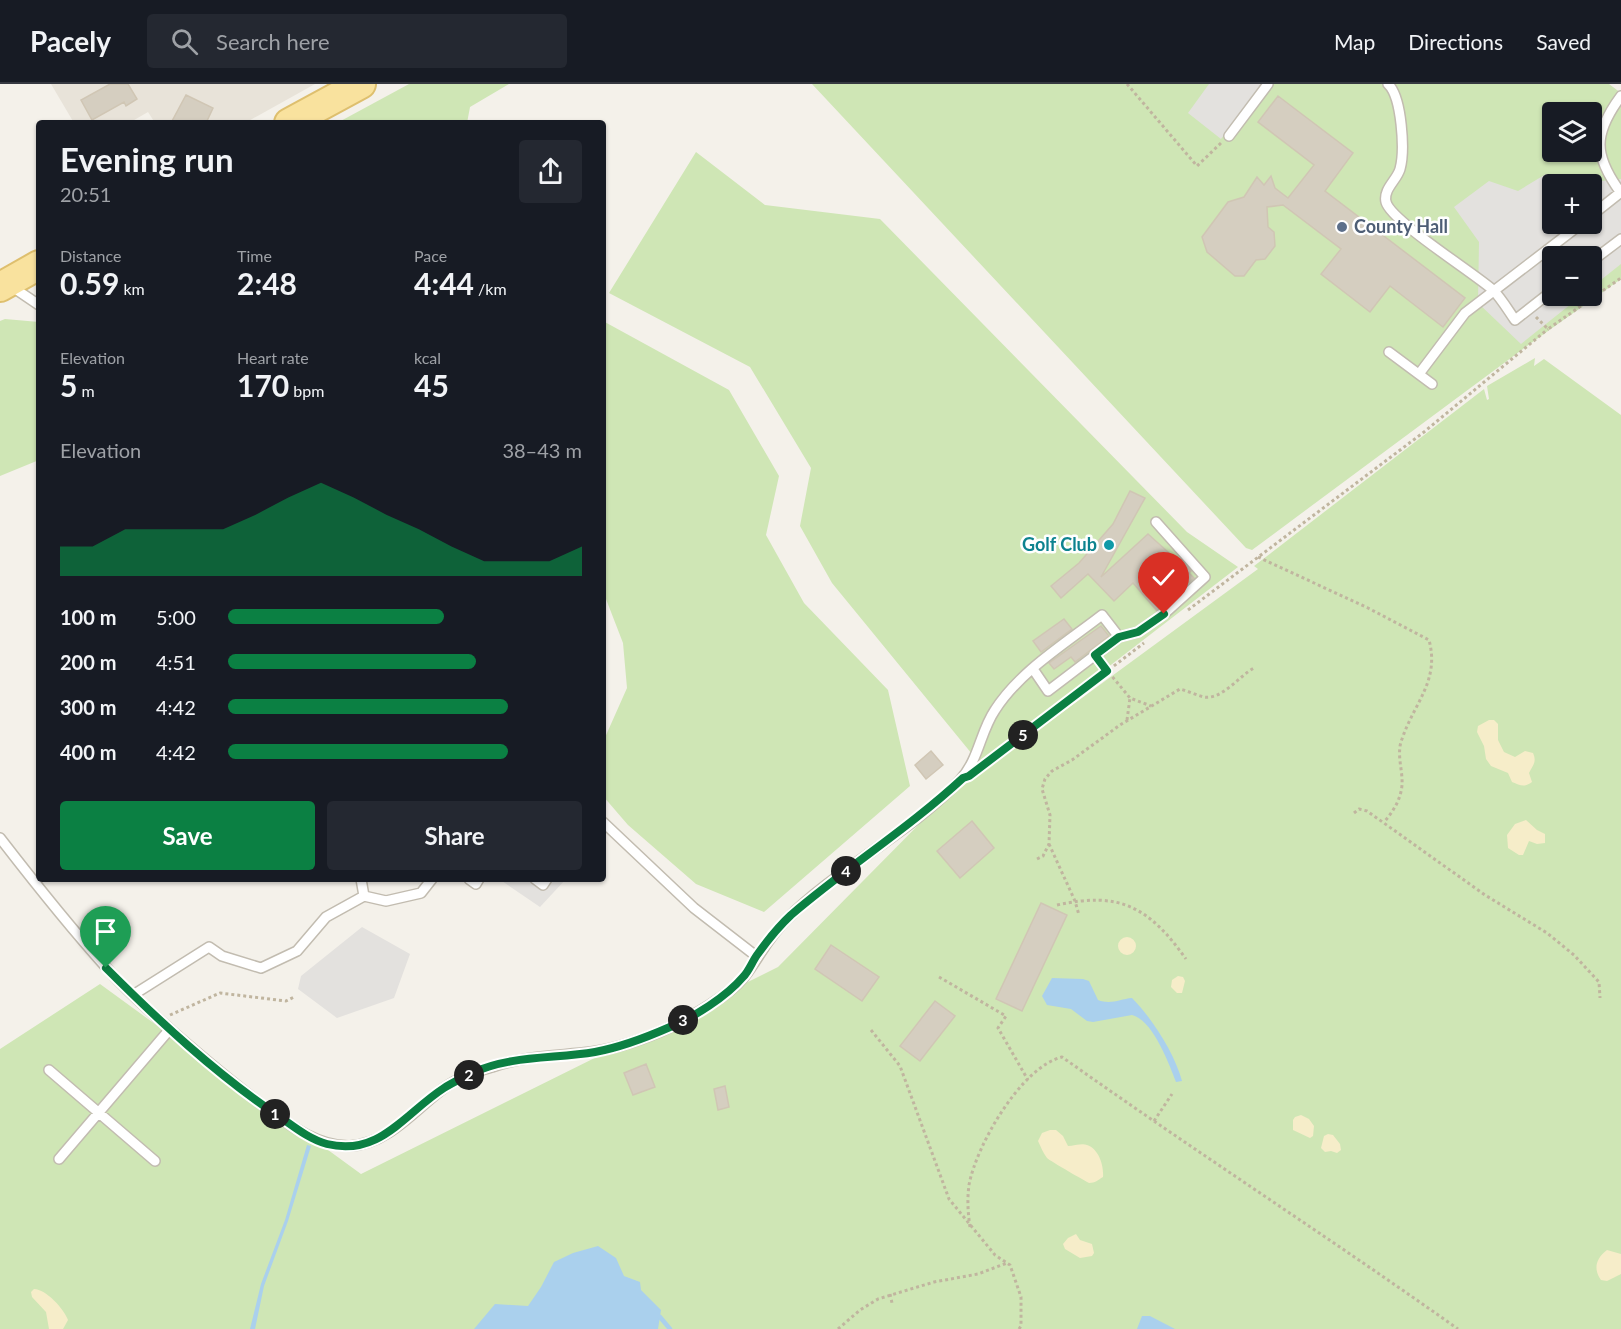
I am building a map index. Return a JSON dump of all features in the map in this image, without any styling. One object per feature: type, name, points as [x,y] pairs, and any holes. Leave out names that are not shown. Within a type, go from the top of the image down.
[{"type":"main road","points":[[295,120],[361,84]]},
{"type":"main road","points":[[3,285],[36,267]]},
{"type":"lane","points":[[1229,136],[1268,84]]},
{"type":"lane","points":[[1388,84],[1399,104],[1401,167],[1386,194],[1387,204],[1399,218],[1428,243],[1494,291],[1515,320],[1542,299]]},
{"type":"lane","points":[[1602,207],[1621,193],[1604,167],[1599,143],[1600,134],[1610,112],[1621,96]]},
{"type":"lane","points":[[1419,374],[1465,313],[1568,234]]},
{"type":"lane","points":[[1602,253],[1621,239]]},
{"type":"lane","points":[[3,285],[36,303]]},
{"type":"lane","points":[[1389,352],[1432,384]]},
{"type":"lane","points":[[1033,669],[1048,691],[1119,637],[1138,632],[1164,614],[1205,577],[1156,522]]},
{"type":"lane","points":[[0,838],[106,968],[170,1029],[227,1079],[306,1134],[326,1144],[351,1146],[372,1142],[394,1130],[443,1088],[474,1072],[507,1062],[595,1052],[630,1044],[673,1026],[710,1005],[743,978],[756,956],[788,918],[930,807],[963,778],[974,761],[993,713],[1007,693],[1033,669],[1102,615],[1119,637]]},
{"type":"lane","points":[[606,825],[694,908],[756,956]]},
{"type":"lane","points":[[362,882],[364,896]]},
{"type":"lane","points":[[133,995],[209,947],[222,956],[261,968],[297,951],[326,917],[364,896],[386,901],[421,893],[430,882]]},
{"type":"lane","points":[[59,1159],[170,1029]]},
{"type":"lane","points":[[49,1070],[155,1161]]},
{"type":"path","points":[[1127,84],[1197,166],[1229,136]]},
{"type":"path","points":[[1183,614],[1424,432],[1548,329],[1621,278]]},
{"type":"path","points":[[1529,309],[1548,329]]},
{"type":"path","points":[[1258,557],[1368,608],[1429,640],[1433,655],[1431,676],[1401,741],[1402,787],[1394,811],[1384,822]]},
{"type":"path","points":[[963,778],[969,776],[1145,643]]},
{"type":"path","points":[[1095,655],[1130,698],[1151,706]]},
{"type":"path","points":[[1079,915],[1049,844],[1050,815],[1042,789],[1045,779],[1052,771],[1072,760],[1126,721],[1180,689],[1203,696],[1218,695],[1244,673],[1254,668]]},
{"type":"path","points":[[1126,721],[1130,698]]},
{"type":"path","points":[[1354,813],[1359,809],[1367,811],[1485,895],[1547,933],[1574,955],[1599,982],[1600,998]]},
{"type":"path","points":[[1037,859],[1042,856],[1049,844]]},
{"type":"path","points":[[1057,905],[1075,901],[1106,900],[1127,905],[1147,915],[1174,942],[1186,958]]},
{"type":"path","points":[[939,977],[1006,1016],[998,1028],[1028,1080]]},
{"type":"path","points":[[160,1020],[220,993],[286,1001],[294,997]]},
{"type":"path","points":[[871,1030],[900,1066],[949,1199],[995,1255],[1010,1265],[1021,1297],[1021,1326],[1019,1329]]},
{"type":"path","points":[[970,1227],[967,1203],[970,1182],[981,1152],[1004,1107],[1050,1060],[1062,1058],[1240,1181],[1355,1256],[1458,1329]]},
{"type":"path","points":[[1154,1121],[1172,1094]]},
{"type":"path","points":[[838,1329],[860,1310],[889,1294],[934,1282],[978,1274],[1007,1263]]},
{"type":"path","points":[[889,1294],[892,1303]]},
{"type":"shaded area","points":[[51,84],[315,84],[250,120],[153,120],[148,112],[134,120],[72,120]]},
{"type":"shaded area","points":[[1209,84],[1262,84],[1221,139],[1188,113]]},
{"type":"shaded area","points":[[1542,176],[1542,234],[1602,234],[1602,181],[1621,179],[1621,264],[1602,279],[1602,246],[1542,246],[1542,306],[1568,306],[1521,344],[1478,303],[1479,242],[1454,207],[1489,181],[1518,191]]},
{"type":"shaded area","points":[[503,882],[563,882],[540,907]]},
{"type":"shaded area","points":[[362,927],[410,954],[394,998],[337,1018],[298,989],[301,976]]},
{"type":"green space","points":[[409,84],[509,84],[470,107],[468,120],[343,120]]},
{"type":"green space","points":[[812,84],[1609,84],[1621,93],[1621,279],[1602,293],[1602,246],[1542,246],[1542,306],[1583,306],[1252,550],[1246,548]]},
{"type":"green space","points":[[696,152],[765,205],[880,219],[1187,532],[1238,567],[981,765],[832,583],[800,526],[811,468],[750,367],[609,293]]},
{"type":"green space","points":[[5,319],[36,322],[36,461],[0,476],[0,321]]},
{"type":"green space","points":[[606,323],[729,390],[779,476],[766,535],[804,603],[888,690],[910,786],[764,912],[696,884],[628,825],[606,799],[606,735],[627,688],[623,643],[606,599]]},
{"type":"green space","points":[[1535,358],[1534,366],[1544,359],[1621,415],[1621,1329],[0,1329],[0,1049],[100,984],[361,1174],[778,967],[944,799],[1258,569],[1254,566],[1484,389],[1487,400],[1489,399],[1487,386]]},
{"type":"sand","points":[[1494,720],[1498,724],[1498,740],[1504,752],[1515,757],[1525,751],[1533,753],[1535,761],[1529,773],[1532,782],[1529,784],[1520,785],[1512,782],[1508,773],[1491,766],[1486,759],[1484,746],[1477,732],[1478,726]]},
{"type":"sand","points":[[1526,820],[1545,834],[1545,843],[1537,844],[1529,841],[1523,855],[1519,855],[1508,848],[1507,835],[1515,824]]},
{"type":"sand","points":[[1123,937],[1131,937],[1136,942],[1134,953],[1123,955],[1118,950],[1118,942]]},
{"type":"sand","points":[[1178,976],[1183,977],[1185,981],[1182,993],[1177,993],[1171,987],[1172,980]]},
{"type":"sand","points":[[1301,1115],[1309,1119],[1314,1126],[1313,1136],[1310,1138],[1293,1130],[1293,1120]]},
{"type":"sand","points":[[1056,1130],[1063,1136],[1068,1146],[1085,1144],[1095,1150],[1102,1163],[1103,1177],[1089,1183],[1047,1158],[1038,1141],[1042,1133]]},
{"type":"sand","points":[[1333,1135],[1340,1144],[1341,1150],[1337,1153],[1325,1152],[1321,1148],[1324,1136]]},
{"type":"sand","points":[[1076,1234],[1080,1240],[1092,1244],[1094,1253],[1092,1256],[1080,1258],[1065,1249],[1063,1244]]},
{"type":"sand","points":[[1607,1250],[1621,1254],[1621,1274],[1607,1281],[1601,1280],[1596,1268],[1598,1260]]},
{"type":"sand","points":[[34,1289],[44,1292],[63,1311],[68,1320],[63,1329],[49,1329],[46,1312],[32,1297],[31,1292]]},
{"type":"water","points":[[1052,978],[1089,981],[1098,1000],[1111,1002],[1132,998],[1162,1037],[1174,1059],[1182,1081],[1176,1082],[1159,1044],[1147,1025],[1140,1019],[1132,1015],[1093,1022],[1087,1021],[1071,1009],[1047,1005],[1042,996]]},
{"type":"water","points":[[307,1145],[311,1146],[288,1221],[264,1286],[255,1329],[250,1329],[261,1284],[285,1220]]},
{"type":"water","points":[[598,1246],[616,1258],[624,1276],[640,1282],[641,1290],[661,1310],[658,1329],[474,1329],[495,1304],[528,1306],[554,1262],[573,1253]]},
{"type":"water","points":[[1142,1316],[1150,1316],[1175,1329],[1137,1329]]},
{"type":"building","points":[[110,84],[128,84],[137,99],[126,106],[124,102],[92,120],[81,100]]},
{"type":"building","points":[[186,95],[213,108],[207,120],[173,120]]},
{"type":"building","name":"County Hall","points":[[1278,96],[1353,153],[1325,191],[1465,298],[1443,327],[1390,286],[1370,312],[1321,274],[1341,249],[1283,205],[1267,207],[1268,227],[1274,232],[1275,246],[1265,259],[1256,260],[1244,276],[1235,276],[1207,252],[1202,237],[1228,202],[1244,197],[1257,177],[1264,185],[1271,176],[1275,188],[1288,198],[1314,165],[1258,122]]},
{"type":"building","name":"Golf Club","points":[[1130,491],[1145,498],[1101,577],[1148,534],[1178,561],[1180,559],[1194,578],[1157,611],[1133,583],[1114,601],[1088,574],[1061,598],[1051,586],[1079,563],[1113,524]]},
{"type":"building","points":[[1064,619],[1072,629],[1041,652],[1033,641]]},
{"type":"building","points":[[1101,626],[1109,636],[1075,662],[1071,657],[1054,669],[1049,663]]},
{"type":"building","points":[[931,751],[943,765],[926,779],[915,765]]},
{"type":"building","points":[[972,821],[994,848],[960,878],[937,851]]},
{"type":"building","points":[[1041,903],[1067,915],[1022,1011],[996,999]]},
{"type":"building","points":[[831,945],[879,977],[862,1001],[815,969]]},
{"type":"building","points":[[935,1001],[955,1016],[920,1061],[900,1046]]},
{"type":"building","points":[[646,1064],[655,1087],[633,1095],[624,1073]]},
{"type":"building","points":[[725,1086],[729,1107],[718,1110],[714,1089]]},
{"type":"waterway","points":[[660,1317],[670,1329]]},
{"type":"place","name":"County Hall","points":[[1342,227]]},
{"type":"place","name":"Golf Club","points":[[1109,545]]},
{"type":"route","points":[[106,968],[136,998],[227,1079],[272,1112],[326,1144],[351,1146],[372,1142],[394,1130],[443,1088],[474,1072],[507,1062],[595,1052],[630,1044],[673,1026],[710,1005],[743,978],[756,956],[788,918],[930,807],[963,778],[969,776],[1107,671],[1095,655],[1119,637],[1138,632],[1164,614]]}]
